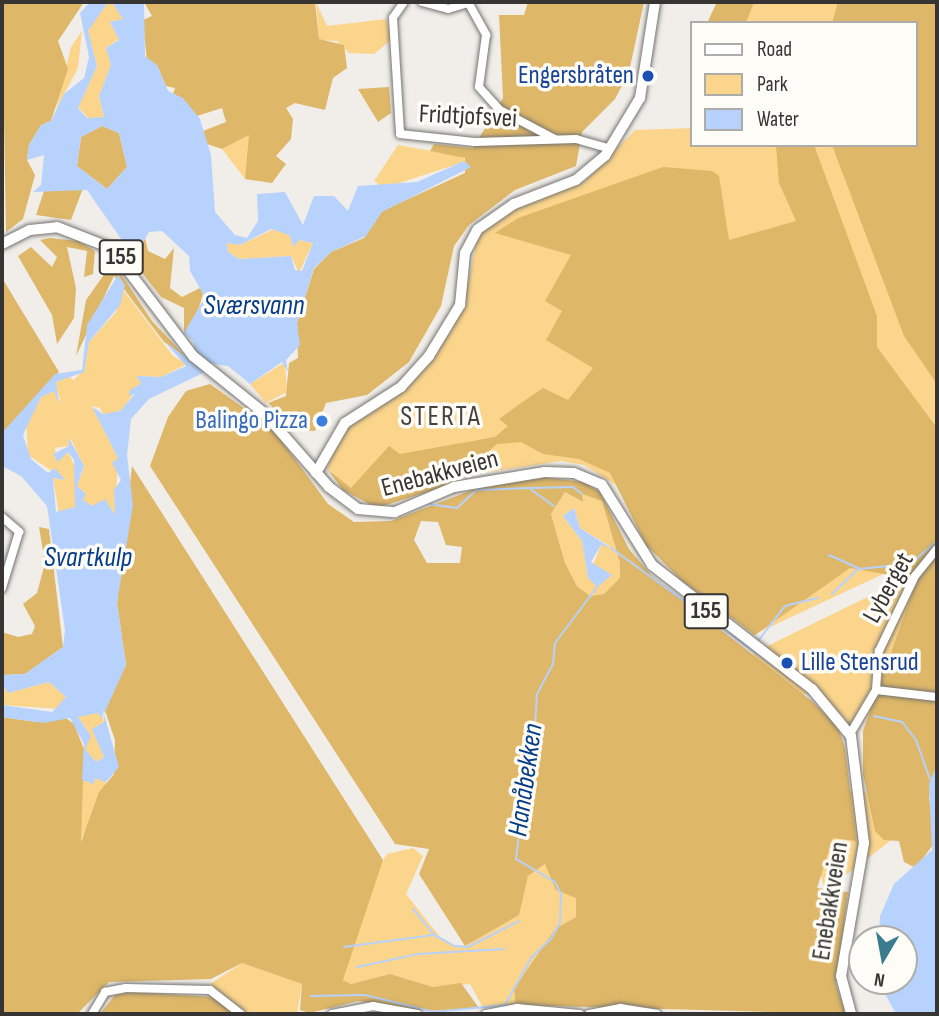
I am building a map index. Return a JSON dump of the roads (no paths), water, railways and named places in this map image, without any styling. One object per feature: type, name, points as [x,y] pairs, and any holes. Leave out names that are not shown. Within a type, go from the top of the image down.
[{"type":"main road","points":[[316,473],[349,419],[401,387],[429,356],[460,305],[466,254],[478,229],[514,204],[576,180],[610,149],[640,98],[655,2]]},
{"type":"main road","name":"Enebakkveien","points":[[2,244],[50,227],[103,242],[130,268],[201,364],[271,419],[316,473],[346,502],[382,513],[475,483],[558,471],[589,477],[608,491],[636,546],[660,573],[807,680],[850,734],[864,843],[841,976],[851,1014]]},
{"type":"street","name":"Fridtjofsvei","points":[[404,2],[393,18],[400,134],[475,142],[585,139],[610,149]]},
{"type":"street","points":[[422,2],[443,9],[468,2],[486,35],[479,87],[500,110],[555,139]]},
{"type":"street","points":[[2,517],[19,532],[2,588]]},
{"type":"street","name":"Lyberget","points":[[876,690],[878,653],[915,576],[937,549]]},
{"type":"street","points":[[850,734],[876,690],[937,697]]},
{"type":"street","points":[[92,1014],[105,992],[126,988],[210,990],[240,1014]]},
{"type":"street","points":[[332,1014],[373,1006],[417,1014]]},
{"type":"street","points":[[589,1014],[620,1008],[657,1014]]},
{"type":"street","points":[[486,1014],[517,1009],[580,1014]]},
{"type":"water","name":"Sværsvann","points":[[90,2],[108,2],[88,31],[97,66],[78,108],[87,118],[104,117],[99,96],[111,65],[106,48],[119,40],[110,22],[123,19],[112,2],[144,2],[145,56],[157,65],[168,91],[183,98],[200,119],[211,155],[215,212],[235,235],[247,238],[258,221],[257,194],[285,192],[303,225],[314,196],[334,196],[348,211],[358,186],[417,182],[464,161],[471,167],[382,212],[366,236],[331,252],[314,268],[297,323],[300,345],[286,360],[288,372],[282,362],[250,384],[228,366],[206,363],[203,373],[149,399],[131,419],[127,455],[133,505],[117,603],[126,665],[104,714],[119,767],[106,782],[95,778],[94,784],[82,780],[84,744],[70,718],[44,723],[2,717],[2,705],[52,712],[66,697],[49,682],[8,693],[2,684],[2,675],[25,674],[63,647],[65,630],[47,506],[21,476],[2,466],[2,433],[55,374],[82,370],[87,325],[118,275],[125,285],[120,305],[89,342],[84,372],[56,382],[59,404],[54,391],[41,397],[23,435],[31,459],[48,473],[55,468],[65,480],[53,478],[56,512],[75,507],[74,460],[68,452],[58,462],[53,454],[69,446],[69,438],[84,466],[77,486],[86,494],[83,500],[92,506],[105,499],[115,515],[114,490],[121,480],[112,463],[118,458],[92,407],[103,414],[120,411],[135,394],[129,396],[130,390],[141,384],[137,376],[161,377],[186,366],[165,342],[197,365],[193,341],[184,333],[205,297],[190,271],[189,256],[162,231],[149,232],[141,246],[128,249],[87,190],[33,192],[41,185],[44,155],[27,160],[29,145],[41,125],[51,121],[64,94],[84,78],[89,57],[80,13]],"holes":[[[102,126],[119,133],[127,167],[107,189],[77,166],[81,137]],[[271,229],[289,235],[294,247],[299,240],[313,243],[302,271],[295,270],[291,256],[239,259],[228,252],[227,243],[240,245]],[[103,708],[104,722],[92,729],[104,757],[96,762],[85,749],[91,736],[78,717],[98,713],[102,719]]]},
{"type":"water","points":[[574,508],[580,528],[611,548],[601,545],[591,562],[612,575],[597,587],[588,578],[582,541],[563,516]]},
{"type":"water","points":[[937,765],[937,1014],[896,1014],[886,995],[918,995],[918,925],[880,925],[880,916],[894,884],[932,850],[929,784]]},
{"type":"waterway","points":[[530,488],[573,487],[582,494]]},
{"type":"waterway","points":[[429,504],[457,508],[476,490],[529,488],[554,506]]},
{"type":"waterway","points":[[832,594],[858,569],[910,564],[937,541]]},
{"type":"waterway","points":[[611,548],[777,668]]},
{"type":"waterway","points":[[829,555],[858,568]]},
{"type":"waterway","name":"Hanåbekken","points":[[311,996],[365,995],[434,1012],[505,1005],[531,958],[551,939],[560,923],[561,894],[555,882],[516,859],[520,824],[532,777],[537,694],[553,664],[555,643],[597,587]]},
{"type":"waterway","points":[[758,641],[785,606],[818,598]]},
{"type":"waterway","points":[[874,716],[902,722],[916,740],[930,779]]},
{"type":"waterway","points":[[413,909],[434,935],[455,946],[468,947],[519,921]]},
{"type":"waterway","points":[[344,947],[433,935]]},
{"type":"waterway","points":[[357,967],[418,954],[504,949]]},
{"type":"place","name":"Engersbråten","points":[[648,76]]},
{"type":"place","name":"Balingo Pizza","points":[[322,421]]},
{"type":"place","name":"Lille Stensrud","points":[[787,663]]},
{"type":"district","name":"STERTA","points":[[441,417]]},
{"type":"water label","name":"Svartkulp","points":[[88,558]]}]
